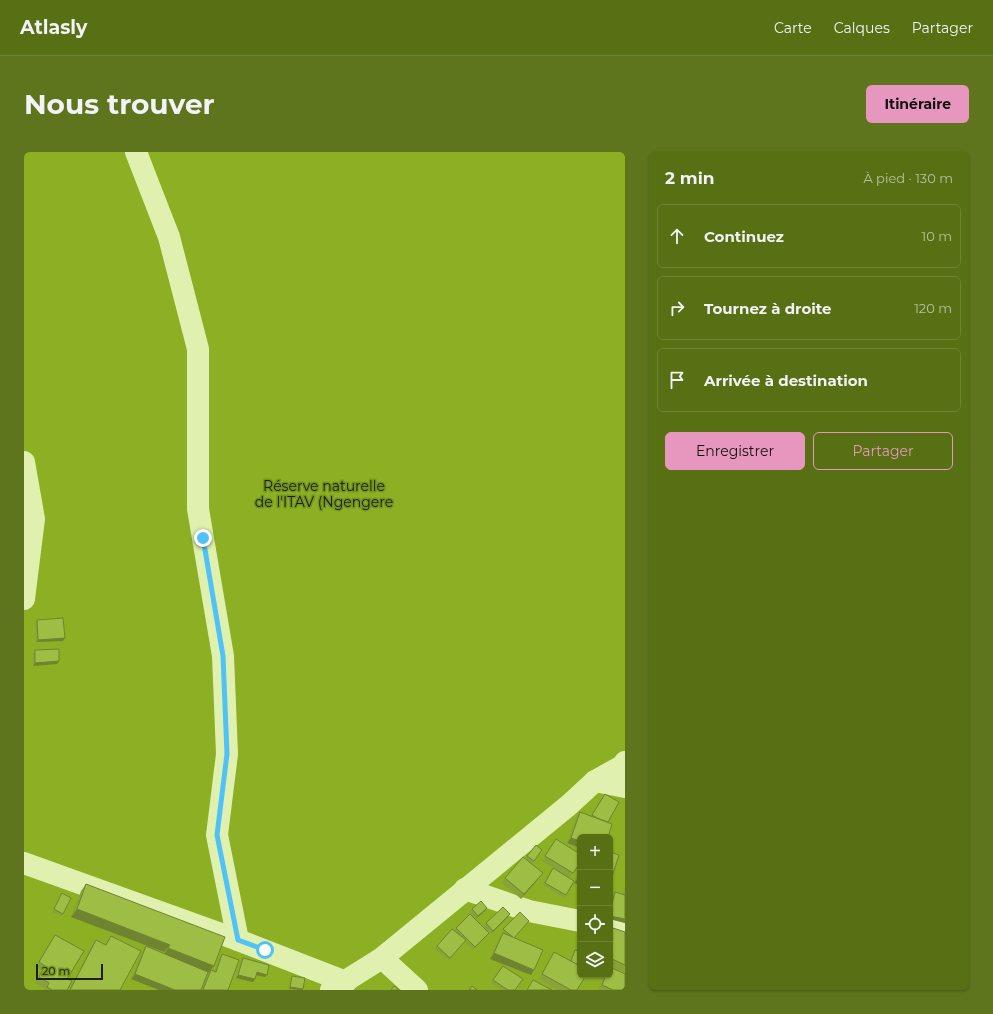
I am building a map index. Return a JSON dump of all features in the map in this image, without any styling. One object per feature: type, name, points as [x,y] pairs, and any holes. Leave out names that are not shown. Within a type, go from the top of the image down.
[{"type":"street","points":[[136,152],[169,238],[198,348],[198,509],[223,656],[227,754],[217,835],[238,940]]},
{"type":"street","points":[[24,462],[29,519],[24,599]]},
{"type":"street","points":[[24,863],[238,940],[338,986],[382,958],[569,805],[595,781],[622,766],[625,762]]},
{"type":"street","points":[[595,781],[625,786]]},
{"type":"street","points":[[465,889],[529,911],[577,920]]},
{"type":"street","points":[[613,929],[625,931]]},
{"type":"street","points":[[382,958],[417,990]]},
{"type":"green space","name":"Réserve naturelle de l'ITAV (Ngengere","points":[[24,152],[625,152],[625,990],[24,990]]},
{"type":"building","points":[[63,618],[65,638],[38,640],[37,620]]},
{"type":"building","points":[[59,649],[59,661],[35,663],[35,650]]},
{"type":"building","points":[[605,794],[619,802],[608,822],[592,815]]},
{"type":"building","points":[[580,812],[612,824],[609,834],[577,834],[577,840],[571,838]]},
{"type":"building","points":[[556,839],[577,852],[577,867],[573,873],[545,856]]},
{"type":"building","points":[[536,845],[542,850],[534,861],[527,856]]},
{"type":"building","points":[[613,853],[619,855],[613,874]]},
{"type":"building","points":[[523,857],[543,873],[524,894],[505,878]]},
{"type":"building","points":[[553,868],[574,881],[566,895],[545,883]]},
{"type":"building","points":[[86,884],[225,937],[214,966],[168,948],[170,945],[77,909]]},
{"type":"building","points":[[615,892],[625,895],[625,919],[613,917],[613,900]]},
{"type":"building","points":[[62,893],[71,898],[63,914],[54,909]]},
{"type":"building","points":[[481,901],[487,908],[478,916],[472,909]]},
{"type":"building","points":[[503,907],[510,914],[493,931],[486,923]]},
{"type":"building","points":[[520,912],[529,921],[514,938],[503,929]]},
{"type":"building","points":[[470,914],[489,933],[475,947],[456,928]]},
{"type":"building","points":[[613,928],[625,932],[625,965],[613,959]]},
{"type":"building","points":[[452,929],[466,940],[450,958],[437,946]]},
{"type":"building","points":[[503,933],[543,950],[534,970],[494,953]]},
{"type":"building","points":[[55,935],[84,951],[67,979],[72,981],[67,990],[52,990],[47,987],[49,983],[39,977],[45,966],[39,962]]},
{"type":"building","points":[[111,936],[141,951],[120,990],[70,990],[96,940],[106,945]]},
{"type":"building","points":[[146,946],[208,972],[201,990],[175,990],[135,974]]},
{"type":"building","points":[[575,950],[577,951],[577,964],[571,961]]},
{"type":"building","points":[[554,952],[577,964],[577,978],[584,978],[577,990],[571,990],[542,974]]},
{"type":"building","points":[[222,954],[239,960],[228,990],[203,990],[211,970],[216,972]]},
{"type":"building","points":[[243,958],[269,965],[267,975],[257,972],[255,979],[238,975]]},
{"type":"building","points":[[503,966],[523,979],[515,990],[508,990],[493,980]]},
{"type":"building","points":[[613,968],[625,974],[625,990],[613,990],[602,985],[605,978],[613,978]]},
{"type":"building","points":[[292,976],[305,978],[303,989],[290,987]]},
{"type":"building","points":[[533,980],[552,990],[527,990]]},
{"type":"building","points":[[394,986],[399,990],[391,990]]},
{"type":"building","points":[[472,986],[477,990],[469,990]]},
{"type":"route","points":[[203,538],[223,656],[227,754],[217,835],[238,940],[265,950]]}]
